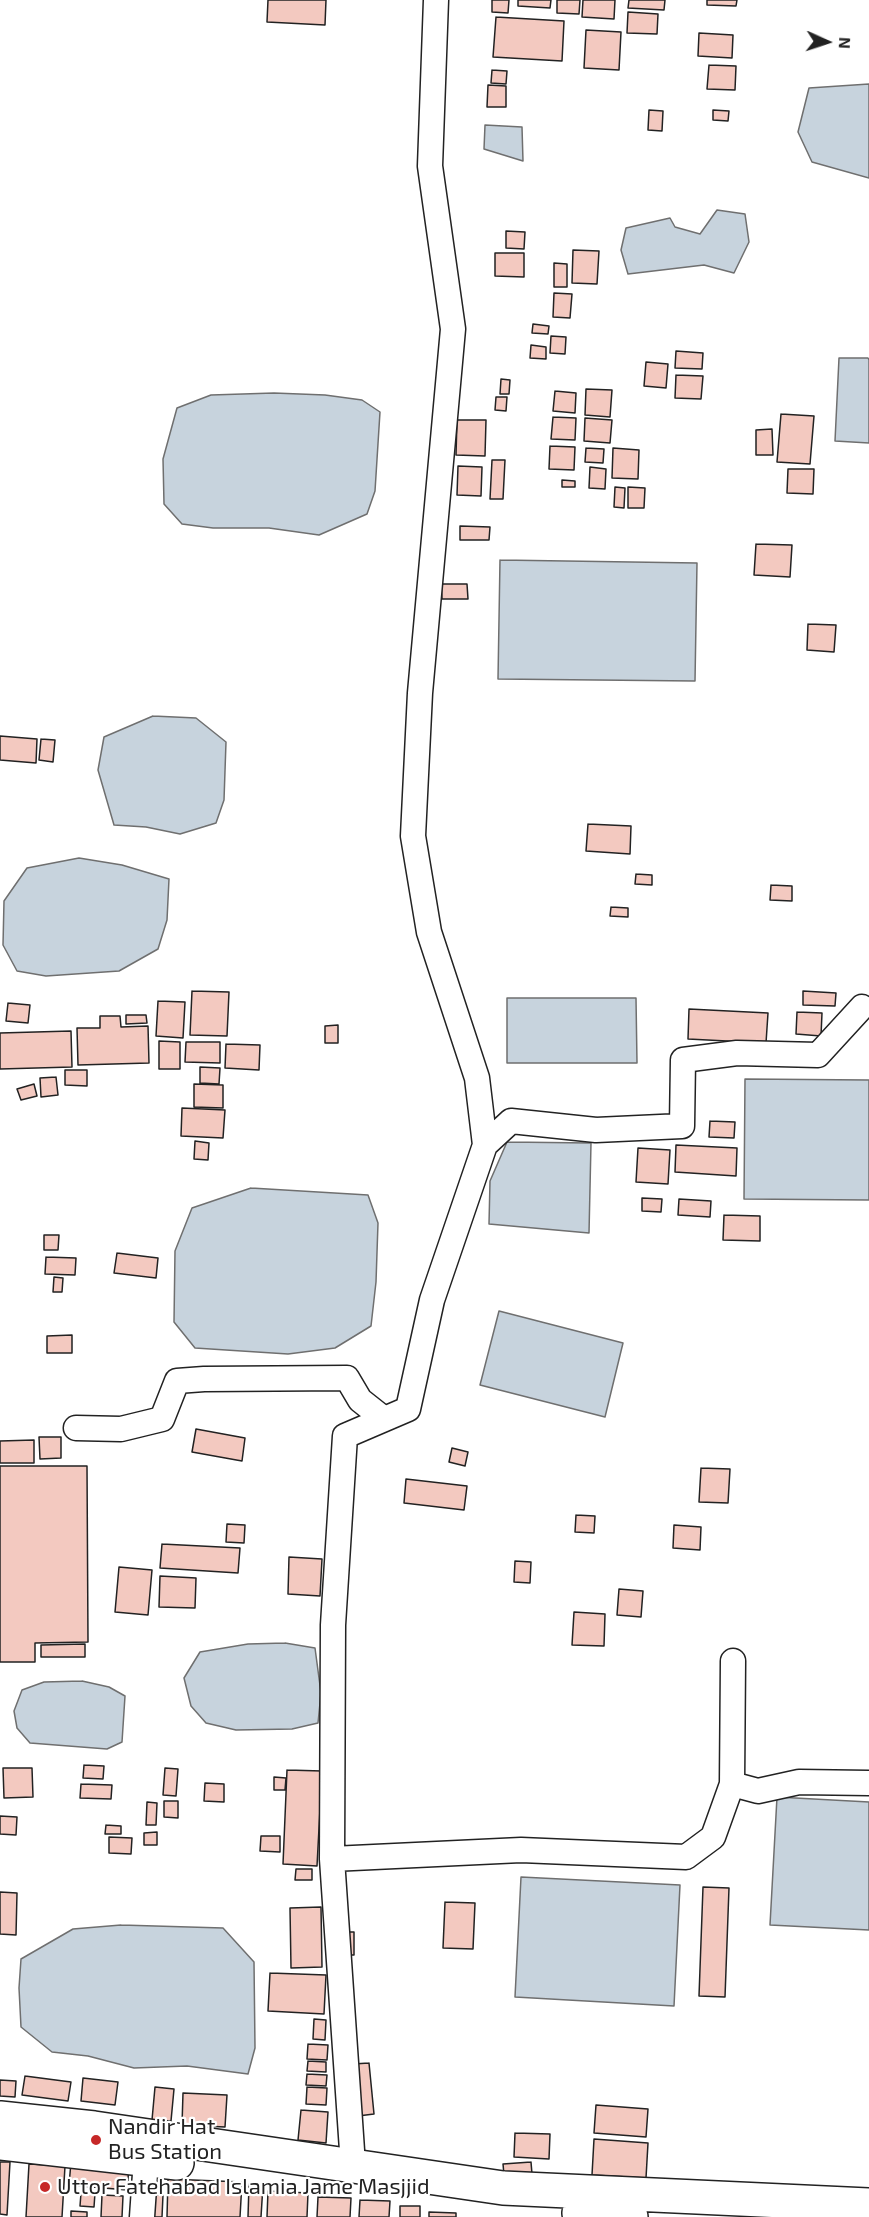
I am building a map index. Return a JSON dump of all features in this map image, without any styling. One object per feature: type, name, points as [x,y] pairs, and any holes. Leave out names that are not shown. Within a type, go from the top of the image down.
[{"type":"highway","points":[[0,2118],[94,2128],[503,2188],[869,2205]]},
{"type":"highway","points":[[0,2143],[146,2159],[458,2204],[631,2217]]},
{"type":"street","points":[[353,2165],[332,1859],[333,1625],[345,1436],[408,1409],[432,1300],[485,1145],[477,1078],[429,932],[413,836],[420,693],[453,329],[430,166],[436,0]]},
{"type":"street","points":[[485,1145],[511,1121],[596,1130],[682,1126],[683,1060],[737,1053],[818,1055],[862,1007]]},
{"type":"street","points":[[76,1428],[121,1429],[162,1419],[177,1381],[204,1379],[347,1378],[360,1400],[384,1419]]},
{"type":"street","points":[[332,1859],[521,1850],[686,1857],[713,1837],[732,1784],[733,1661]]},
{"type":"street","points":[[732,1784],[758,1791],[799,1782],[869,1783]]},
{"type":"street","points":[[142,2217],[146,2159]]},
{"type":"shaded area","points":[[869,84],[869,178],[812,162],[798,132],[809,88]]},
{"type":"shaded area","points":[[485,125],[522,127],[523,161],[484,149]]},
{"type":"shaded area","points":[[717,210],[745,214],[749,242],[734,273],[704,265],[628,274],[621,250],[626,228],[670,218],[675,227],[700,234]]},
{"type":"shaded area","points":[[839,358],[868,358],[869,360],[869,443],[835,441]]},
{"type":"shaded area","points":[[274,393],[325,395],[362,400],[380,412],[375,491],[367,514],[319,535],[269,528],[213,528],[182,524],[164,504],[163,459],[177,408],[211,395]]},
{"type":"shaded area","points":[[500,560],[697,563],[695,681],[498,679]]},
{"type":"shaded area","points":[[153,716],[196,718],[226,742],[224,800],[216,823],[180,834],[146,827],[114,825],[98,770],[104,737]]},
{"type":"shaded area","points":[[79,858],[122,865],[169,879],[167,920],[158,949],[119,971],[46,976],[17,971],[3,945],[4,901],[27,868]]},
{"type":"shaded area","points":[[507,998],[636,998],[637,1063],[507,1063]]},
{"type":"shaded area","points":[[745,1079],[869,1080],[869,1200],[744,1199]]},
{"type":"shaded area","points":[[507,1142],[591,1143],[589,1233],[489,1224],[490,1181]]},
{"type":"shaded area","points":[[251,1188],[368,1195],[378,1223],[376,1282],[371,1326],[335,1348],[288,1354],[195,1348],[174,1322],[175,1251],[192,1208]]},
{"type":"shaded area","points":[[499,1311],[623,1343],[605,1417],[480,1385]]},
{"type":"shaded area","points":[[285,1643],[315,1648],[321,1693],[318,1723],[292,1729],[236,1730],[206,1723],[191,1706],[184,1678],[200,1652],[248,1644]]},
{"type":"shaded area","points":[[82,1681],[109,1687],[125,1696],[122,1742],[107,1749],[30,1743],[17,1728],[14,1711],[22,1690],[44,1682]]},
{"type":"shaded area","points":[[777,1797],[869,1802],[869,1930],[770,1925]]},
{"type":"shaded area","points":[[521,1877],[680,1885],[674,2006],[515,1997]]},
{"type":"shaded area","points":[[121,1925],[223,1928],[254,1962],[255,2048],[248,2074],[187,2066],[134,2068],[88,2056],[52,2052],[21,2027],[19,1988],[21,1959],[73,1929]]},
{"type":"building","points":[[268,0],[326,0],[325,25],[267,22]]},
{"type":"building","points":[[492,0],[509,0],[508,13],[492,12]]},
{"type":"building","points":[[518,0],[551,0],[550,8],[518,6]]},
{"type":"building","points":[[557,0],[580,0],[579,14],[557,13]]},
{"type":"building","points":[[583,0],[615,0],[614,19],[582,17]]},
{"type":"building","points":[[629,0],[665,0],[664,10],[628,8]]},
{"type":"building","points":[[707,0],[737,0],[736,6],[707,5]]},
{"type":"building","points":[[628,12],[658,14],[657,34],[627,33]]},
{"type":"building","points":[[496,17],[564,21],[562,61],[493,57]]},
{"type":"building","points":[[586,30],[621,32],[619,70],[584,68]]},
{"type":"building","points":[[699,33],[733,35],[732,58],[698,56]]},
{"type":"building","points":[[709,65],[736,66],[735,90],[707,89]]},
{"type":"building","points":[[492,70],[507,71],[506,84],[491,83]]},
{"type":"building","points":[[488,85],[506,86],[506,107],[487,107]]},
{"type":"building","points":[[649,110],[663,111],[662,131],[648,130]]},
{"type":"building","points":[[713,110],[729,111],[728,121],[713,120]]},
{"type":"building","points":[[506,231],[525,232],[524,249],[506,248]]},
{"type":"building","points":[[573,250],[599,251],[597,284],[572,283]]},
{"type":"building","points":[[495,253],[524,253],[524,277],[495,276]]},
{"type":"building","points":[[554,263],[567,264],[567,287],[554,287]]},
{"type":"building","points":[[554,293],[572,294],[570,318],[553,317]]},
{"type":"building","points":[[533,324],[549,326],[548,334],[532,333]]},
{"type":"building","points":[[551,336],[566,337],[565,354],[550,353]]},
{"type":"building","points":[[531,345],[546,347],[546,359],[530,358]]},
{"type":"building","points":[[676,351],[703,353],[702,369],[675,368]]},
{"type":"building","points":[[646,362],[668,364],[666,388],[644,386]]},
{"type":"building","points":[[676,375],[703,376],[701,399],[675,398]]},
{"type":"building","points":[[501,379],[510,380],[509,394],[500,394]]},
{"type":"building","points":[[586,389],[612,390],[610,417],[585,415]]},
{"type":"building","points":[[555,391],[576,393],[575,413],[553,411]]},
{"type":"building","points":[[496,397],[507,397],[506,411],[495,410]]},
{"type":"building","points":[[781,414],[814,416],[810,464],[777,462]]},
{"type":"building","points":[[553,417],[576,418],[575,440],[551,439]]},
{"type":"building","points":[[585,418],[612,420],[610,443],[584,441]]},
{"type":"building","points":[[457,420],[486,420],[485,456],[456,455]]},
{"type":"building","points":[[772,429],[773,455],[756,455],[756,430]]},
{"type":"building","points":[[550,446],[575,447],[574,470],[549,469]]},
{"type":"building","points":[[586,448],[604,449],[603,463],[585,462]]},
{"type":"building","points":[[613,448],[639,450],[638,479],[612,478]]},
{"type":"building","points":[[492,460],[505,460],[503,499],[490,499]]},
{"type":"building","points":[[458,466],[482,467],[481,496],[457,495]]},
{"type":"building","points":[[590,467],[606,469],[605,489],[589,488]]},
{"type":"building","points":[[788,469],[814,469],[813,494],[787,493]]},
{"type":"building","points":[[562,480],[575,481],[575,487],[562,487]]},
{"type":"building","points":[[615,487],[625,488],[624,508],[614,507]]},
{"type":"building","points":[[628,487],[645,488],[644,508],[628,508]]},
{"type":"building","points":[[460,526],[490,527],[489,540],[460,540]]},
{"type":"building","points":[[756,544],[792,545],[790,577],[754,575]]},
{"type":"building","points":[[441,584],[467,584],[468,599],[442,599]]},
{"type":"building","points":[[808,624],[836,625],[834,652],[807,650]]},
{"type":"building","points":[[0,736],[37,739],[36,763],[0,760]]},
{"type":"building","points":[[41,739],[55,740],[53,762],[39,760]]},
{"type":"building","points":[[588,824],[631,826],[630,854],[586,851]]},
{"type":"building","points":[[636,874],[652,875],[652,885],[635,884]]},
{"type":"building","points":[[771,885],[792,886],[792,901],[770,900]]},
{"type":"building","points":[[611,907],[628,908],[628,917],[610,916]]},
{"type":"building","points":[[192,991],[229,992],[227,1036],[190,1035]]},
{"type":"building","points":[[803,991],[836,993],[835,1006],[803,1005]]},
{"type":"building","points":[[158,1001],[185,1002],[183,1038],[156,1036]]},
{"type":"building","points":[[8,1003],[30,1005],[28,1023],[6,1021]]},
{"type":"building","points":[[689,1009],[768,1013],[766,1043],[688,1039]]},
{"type":"building","points":[[797,1012],[822,1013],[821,1036],[796,1034]]},
{"type":"building","points":[[126,1015],[146,1015],[147,1023],[126,1024]]},
{"type":"building","points":[[100,1016],[120,1016],[121,1027],[148,1026],[149,1063],[78,1065],[77,1028],[100,1028]]},
{"type":"building","points":[[338,1025],[338,1043],[325,1043],[325,1026]]},
{"type":"building","points":[[71,1031],[72,1067],[0,1069],[0,1033]]},
{"type":"building","points":[[159,1041],[180,1042],[180,1069],[159,1069]]},
{"type":"building","points":[[186,1042],[220,1042],[220,1063],[185,1062]]},
{"type":"building","points":[[226,1044],[260,1045],[259,1070],[225,1068]]},
{"type":"building","points":[[200,1067],[220,1068],[219,1084],[200,1083]]},
{"type":"building","points":[[65,1070],[87,1070],[87,1086],[65,1085]]},
{"type":"building","points":[[56,1077],[58,1095],[41,1097],[40,1078]]},
{"type":"building","points":[[34,1084],[37,1096],[21,1100],[17,1089]]},
{"type":"building","points":[[194,1084],[223,1085],[223,1108],[194,1107]]},
{"type":"building","points":[[182,1108],[225,1110],[223,1138],[181,1136]]},
{"type":"building","points":[[710,1121],[735,1122],[734,1138],[709,1137]]},
{"type":"building","points":[[195,1141],[209,1143],[208,1160],[194,1159]]},
{"type":"building","points":[[676,1145],[737,1148],[736,1176],[675,1172]]},
{"type":"building","points":[[638,1148],[670,1150],[668,1184],[636,1182]]},
{"type":"building","points":[[642,1198],[662,1199],[661,1212],[642,1211]]},
{"type":"building","points":[[679,1199],[711,1201],[710,1217],[678,1215]]},
{"type":"building","points":[[724,1215],[760,1216],[760,1241],[723,1240]]},
{"type":"building","points":[[44,1235],[59,1235],[58,1250],[44,1250]]},
{"type":"building","points":[[117,1253],[158,1258],[156,1278],[114,1273]]},
{"type":"building","points":[[46,1257],[76,1258],[75,1275],[45,1274]]},
{"type":"building","points":[[54,1277],[63,1278],[62,1292],[53,1292]]},
{"type":"building","points":[[72,1335],[72,1353],[47,1353],[47,1336]]},
{"type":"building","points":[[196,1429],[245,1438],[242,1461],[192,1452]]},
{"type":"building","points":[[39,1437],[61,1437],[61,1458],[40,1459]]},
{"type":"building","points":[[34,1440],[34,1463],[0,1463],[0,1441]]},
{"type":"building","points":[[452,1448],[468,1452],[465,1466],[449,1462]]},
{"type":"building","points":[[0,1466],[87,1466],[88,1642],[35,1643],[35,1662],[0,1662]]},
{"type":"building","points":[[701,1468],[730,1469],[728,1503],[699,1502]]},
{"type":"building","points":[[406,1479],[467,1486],[464,1510],[404,1503]]},
{"type":"building","points":[[576,1515],[595,1516],[594,1533],[575,1532]]},
{"type":"building","points":[[227,1524],[245,1525],[244,1543],[226,1542]]},
{"type":"building","points":[[674,1525],[701,1527],[700,1550],[673,1548]]},
{"type":"building","points":[[162,1544],[240,1548],[238,1573],[160,1568]]},
{"type":"building","points":[[289,1557],[322,1559],[320,1596],[288,1594]]},
{"type":"building","points":[[515,1561],[531,1562],[530,1583],[514,1582]]},
{"type":"building","points":[[119,1567],[152,1570],[148,1615],[115,1612]]},
{"type":"building","points":[[160,1576],[196,1578],[195,1608],[159,1607]]},
{"type":"building","points":[[619,1589],[643,1591],[641,1617],[617,1615]]},
{"type":"building","points":[[574,1612],[605,1614],[604,1646],[572,1645]]},
{"type":"building","points":[[85,1644],[85,1657],[41,1657],[41,1645]]},
{"type":"building","points":[[84,1765],[104,1766],[103,1779],[83,1778]]},
{"type":"building","points":[[3,1768],[32,1768],[33,1797],[4,1798]]},
{"type":"building","points":[[165,1768],[178,1769],[176,1796],[163,1795]]},
{"type":"building","points":[[287,1770],[322,1771],[317,1866],[283,1864]]},
{"type":"building","points":[[274,1777],[286,1778],[285,1790],[274,1790]]},
{"type":"building","points":[[205,1783],[224,1784],[224,1802],[204,1801]]},
{"type":"building","points":[[81,1784],[112,1785],[111,1799],[80,1798]]},
{"type":"building","points":[[164,1801],[178,1801],[178,1818],[164,1817]]},
{"type":"building","points":[[147,1802],[157,1803],[156,1825],[146,1825]]},
{"type":"building","points":[[0,1816],[17,1817],[16,1835],[0,1834]]},
{"type":"building","points":[[106,1825],[121,1826],[121,1834],[105,1834]]},
{"type":"building","points":[[157,1832],[157,1845],[144,1845],[144,1833]]},
{"type":"building","points":[[261,1836],[280,1836],[280,1852],[260,1851]]},
{"type":"building","points":[[109,1837],[132,1838],[131,1854],[109,1853]]},
{"type":"building","points":[[296,1869],[312,1869],[312,1880],[295,1880]]},
{"type":"building","points":[[703,1887],[729,1888],[725,1997],[699,1996]]},
{"type":"building","points":[[0,1892],[17,1893],[16,1935],[0,1934]]},
{"type":"building","points":[[445,1902],[475,1903],[473,1949],[443,1948]]},
{"type":"building","points":[[321,1907],[322,1967],[291,1968],[290,1908]]},
{"type":"building","points":[[342,1932],[354,1932],[354,1955],[342,1955]]},
{"type":"building","points":[[270,1973],[326,1975],[324,2014],[268,2011]]},
{"type":"building","points":[[314,2019],[326,2020],[325,2040],[313,2039]]},
{"type":"building","points":[[308,2044],[328,2045],[327,2060],[307,2059]]},
{"type":"building","points":[[308,2061],[326,2062],[326,2072],[307,2071]]},
{"type":"building","points":[[369,2063],[374,2114],[358,2116],[353,2064]]},
{"type":"building","points":[[307,2074],[327,2075],[326,2086],[306,2085]]},
{"type":"building","points":[[25,2076],[71,2082],[68,2101],[22,2095]]},
{"type":"building","points":[[83,2078],[118,2082],[115,2105],[81,2101]]},
{"type":"building","points":[[0,2080],[16,2081],[15,2097],[0,2096]]},
{"type":"building","points":[[155,2087],[174,2089],[171,2121],[152,2120]]},
{"type":"building","points":[[307,2087],[327,2088],[326,2105],[306,2104]]},
{"type":"building","points":[[183,2093],[227,2095],[225,2127],[182,2125]]},
{"type":"building","points":[[596,2105],[648,2109],[646,2137],[594,2133]]},
{"type":"building","points":[[301,2110],[328,2112],[326,2143],[298,2140]]},
{"type":"building","points":[[515,2133],[550,2134],[549,2159],[514,2157]]},
{"type":"building","points":[[594,2139],[648,2143],[646,2178],[592,2175]]},
{"type":"building","points":[[72,2151],[130,2156],[127,2190],[69,2185]]},
{"type":"building","points":[[0,2162],[10,2162],[7,2215],[0,2214]]},
{"type":"building","points":[[531,2162],[532,2174],[504,2175],[503,2164]]},
{"type":"building","points":[[29,2164],[65,2166],[62,2217],[26,2217]]},
{"type":"building","points":[[161,2170],[161,2191],[147,2190]]},
{"type":"building","points":[[168,2179],[242,2182],[240,2217],[167,2217]]},
{"type":"building","points":[[249,2184],[263,2185],[261,2217],[248,2217]]},
{"type":"building","points":[[268,2191],[308,2193],[307,2217],[267,2217]]},
{"type":"building","points":[[81,2193],[95,2193],[94,2207],[80,2206]]},
{"type":"building","points":[[134,2194],[163,2195],[162,2217],[133,2217]]},
{"type":"building","points":[[102,2195],[123,2196],[122,2217],[101,2217]]},
{"type":"building","points":[[318,2197],[351,2198],[350,2217],[317,2217]]},
{"type":"building","points":[[360,2200],[390,2201],[389,2217],[359,2217]]},
{"type":"building","points":[[400,2206],[420,2206],[420,2217],[400,2217]]},
{"type":"building","points":[[71,2211],[87,2212],[87,2217],[71,2217]]},
{"type":"building","points":[[429,2212],[456,2213],[456,2217],[429,2217]]},
{"type":"place","name":"Nandir Hat Bus Station","points":[[96,2140]]},
{"type":"place","name":"Uttor Fatehabad Islamia Jame Masjjid","points":[[45,2187]]}]
